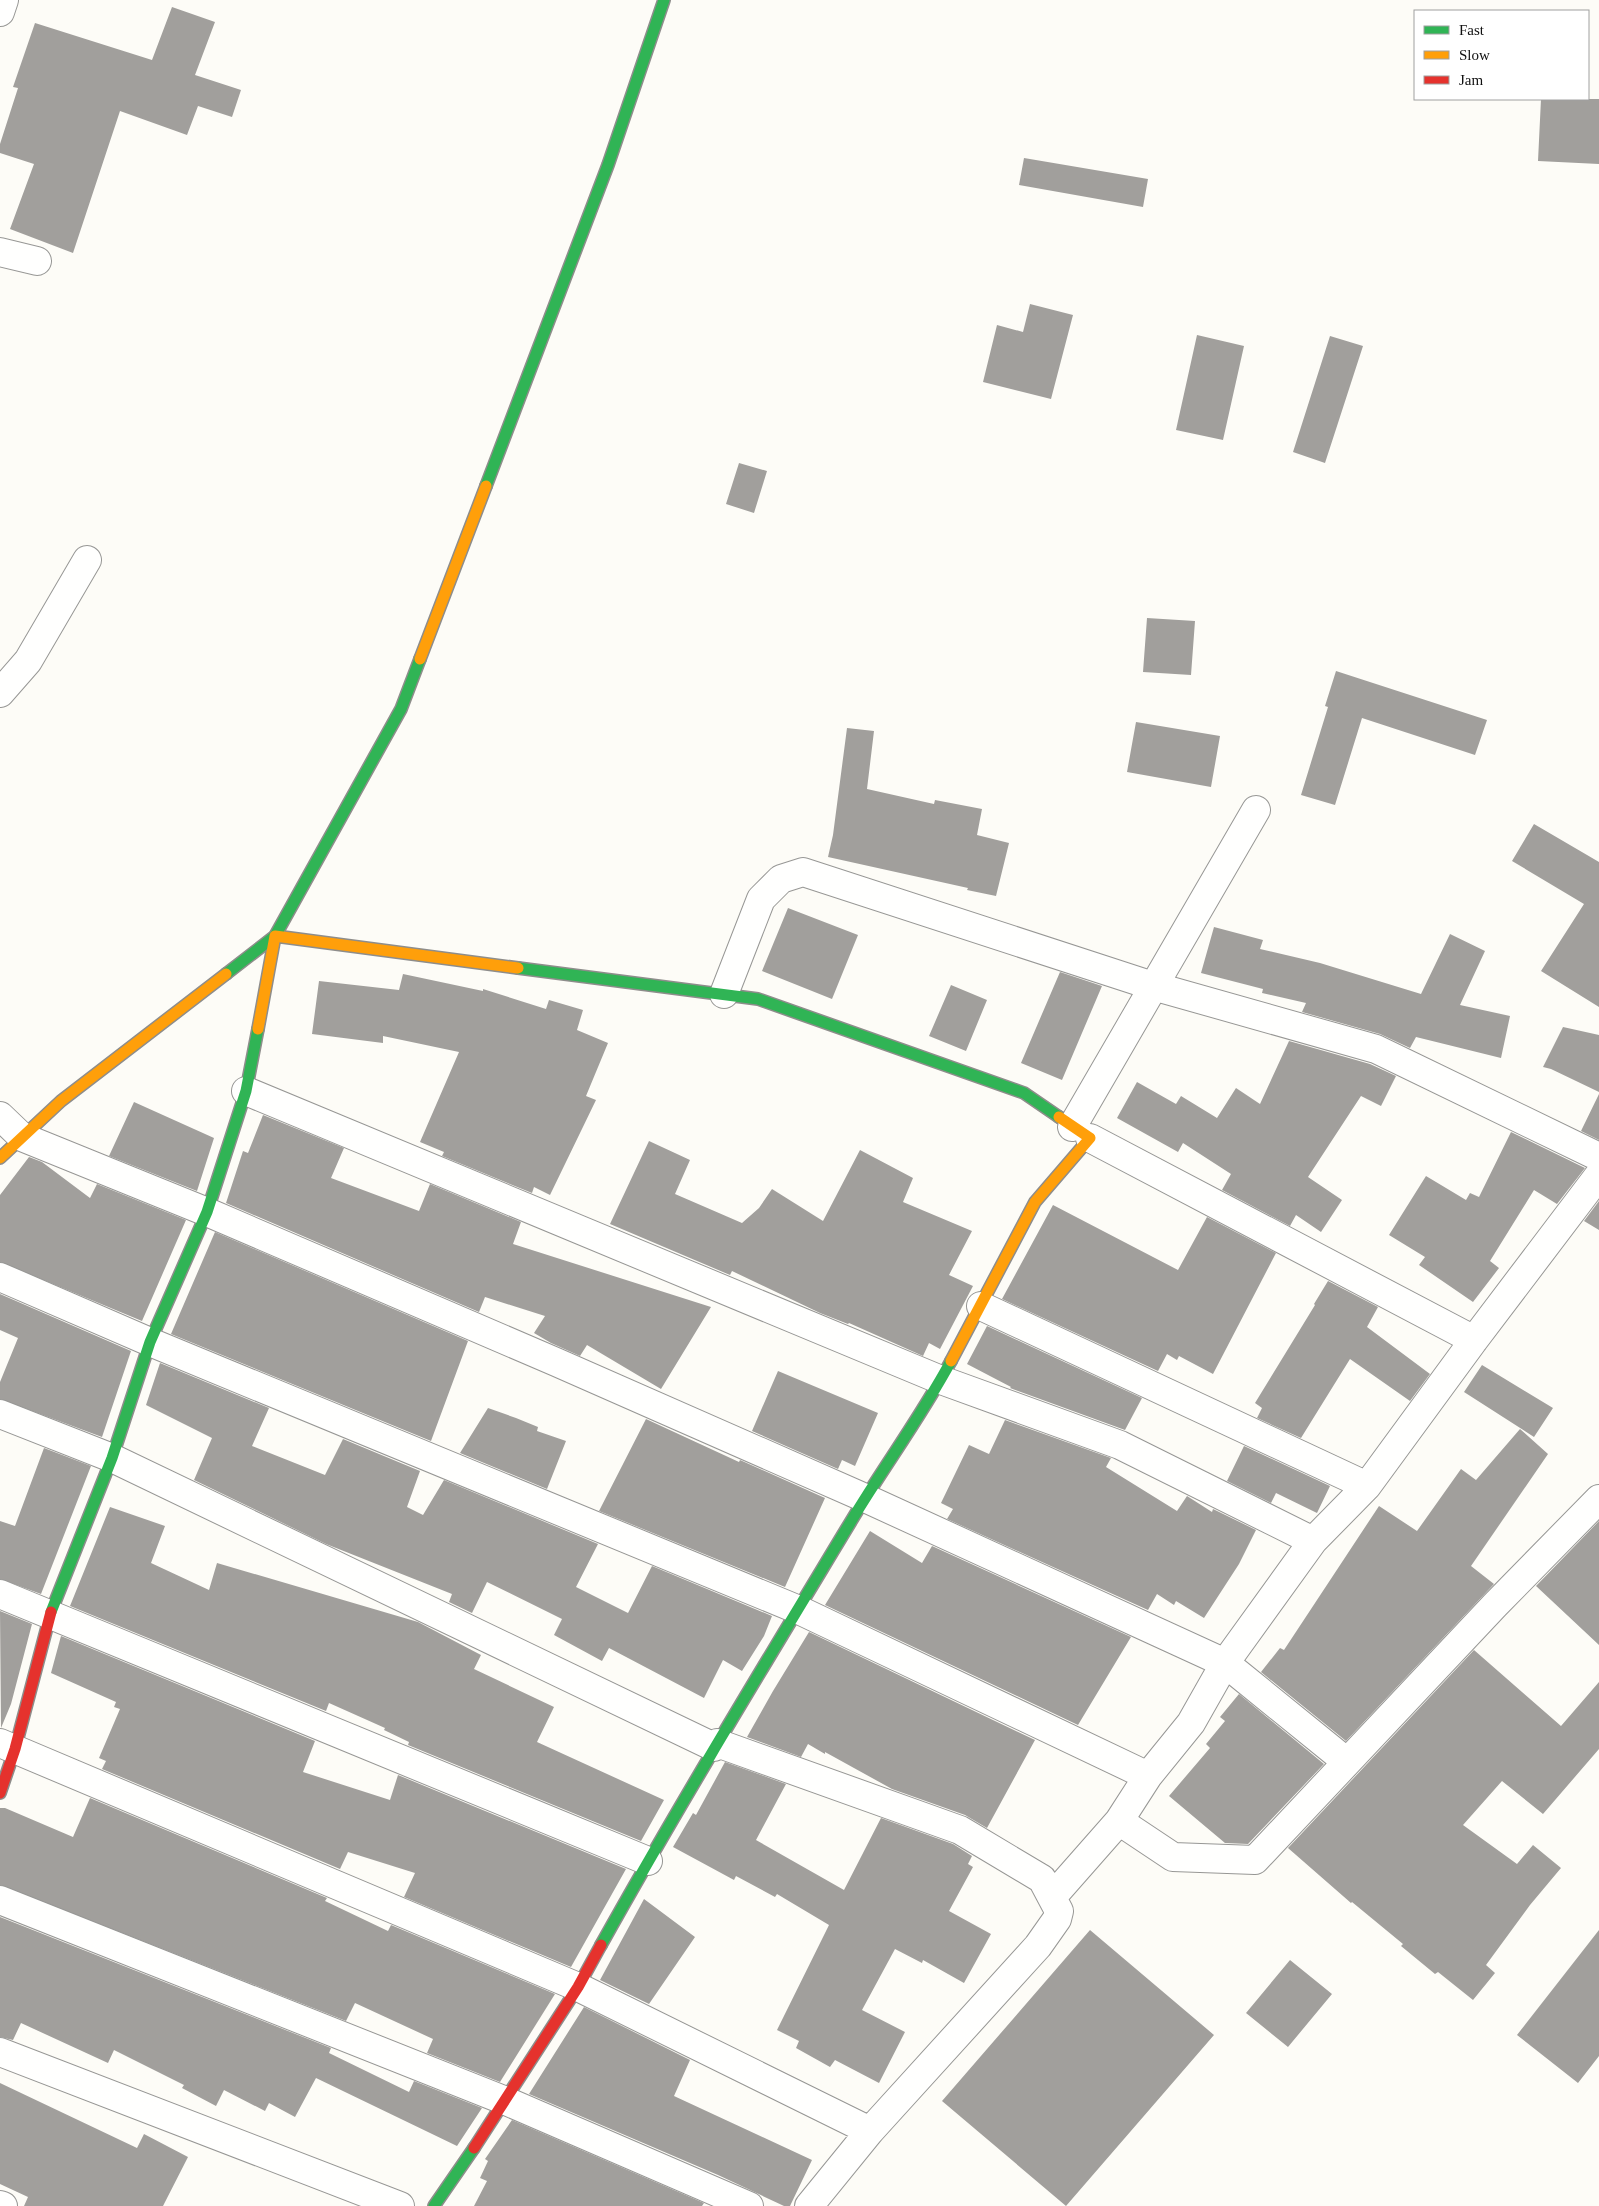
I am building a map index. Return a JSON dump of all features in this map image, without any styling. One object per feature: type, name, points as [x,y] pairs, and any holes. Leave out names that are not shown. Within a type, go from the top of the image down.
[{"type":"street","points":[[0,12],[4,0]]},
{"type":"street","points":[[0,1793],[8,1746],[50,1615],[112,1458],[150,1342],[207,1212],[246,1091],[275,936],[401,709],[608,165],[662,1]]},
{"type":"street","points":[[0,252],[36,261]]},
{"type":"street","points":[[0,694],[28,661],[88,560]]},
{"type":"street","points":[[434,2206],[506,2101],[578,1987],[648,1861],[717,1743],[865,1498],[941,1380],[1035,1202],[1081,1132],[1153,986],[1256,810]]},
{"type":"street","points":[[724,994],[761,899],[781,879],[803,872],[1153,986],[1376,1049],[1599,1157]]},
{"type":"street","points":[[0,1158],[61,1101],[275,936],[758,998],[1024,1093],[1081,1132],[1474,1340]]},
{"type":"street","points":[[246,1091],[941,1380],[1120,1445],[1313,1541]]},
{"type":"street","points":[[0,1116],[22,1137],[207,1212],[865,1498],[1225,1663],[1346,1762]]},
{"type":"street","points":[[1053,1896],[1119,1821],[1148,1776],[1191,1723],[1225,1663],[1313,1541],[1367,1486],[1474,1340],[1599,1175]]},
{"type":"street","points":[[0,1277],[150,1342],[799,1610],[1148,1776]]},
{"type":"street","points":[[981,1306],[1367,1486]]},
{"type":"street","points":[[0,1414],[112,1458],[714,1747],[717,1743]]},
{"type":"street","points":[[1119,1821],[1173,1857],[1255,1860],[1495,1605],[1599,1499]]},
{"type":"street","points":[[0,1594],[648,1861]]},
{"type":"street","points":[[717,1743],[960,1830],[1042,1879],[1053,1896],[1059,1911],[1057,1919],[1038,1946],[870,2131],[809,2206]]},
{"type":"street","points":[[8,1746],[578,1987],[870,2131]]},
{"type":"street","points":[[0,1900],[506,2101],[749,2206]]},
{"type":"street","points":[[0,2052],[400,2206]]},
{"type":"building","points":[[172,7],[215,22],[195,75],[241,90],[232,117],[198,106],[187,135],[120,111],[73,253],[10,229],[34,164],[0,153],[0,144],[18,88],[13,87],[35,23],[152,60]]},
{"type":"building","points":[[1599,99],[1599,164],[1538,161],[1541,100]]},
{"type":"building","points":[[1024,158],[1148,179],[1143,207],[1019,185]]},
{"type":"building","points":[[1030,304],[1073,315],[1051,399],[983,382],[997,325],[1023,332]]},
{"type":"building","points":[[1197,335],[1244,346],[1223,440],[1176,430]]},
{"type":"building","points":[[1330,336],[1363,346],[1325,463],[1293,452]]},
{"type":"building","points":[[739,463],[767,471],[754,513],[726,504]]},
{"type":"building","points":[[1147,618],[1195,621],[1191,675],[1143,672]]},
{"type":"building","points":[[1336,671],[1487,720],[1475,755],[1362,718],[1335,805],[1301,795],[1328,707],[1325,706]]},
{"type":"building","points":[[1136,722],[1220,736],[1211,787],[1127,772]]},
{"type":"building","points":[[847,728],[874,731],[867,789],[934,804],[935,800],[982,809],[977,835],[1009,843],[996,896],[828,857],[833,835]]},
{"type":"building","points":[[1534,824],[1599,862],[1599,1007],[1541,971],[1584,904],[1512,861]]},
{"type":"building","points":[[788,908],[858,935],[832,999],[762,971]]},
{"type":"building","points":[[1214,927],[1263,940],[1260,949],[1320,963],[1421,994],[1450,934],[1485,951],[1460,1005],[1510,1016],[1501,1058],[1416,1037],[1410,1048],[1380,1034],[1302,1012],[1306,1003],[1262,993],[1263,989],[1201,973]]},
{"type":"building","points":[[1060,972],[1102,986],[1062,1080],[1021,1063]]},
{"type":"building","points":[[403,974],[483,991],[483,989],[546,1009],[549,1000],[583,1010],[577,1030],[608,1043],[586,1096],[596,1100],[550,1195],[534,1187],[532,1193],[442,1156],[444,1152],[420,1142],[459,1052],[383,1036],[383,1043],[312,1034],[319,981],[399,990]]},
{"type":"building","points":[[951,985],[987,1000],[966,1051],[929,1036]]},
{"type":"building","points":[[1563,1027],[1599,1035],[1599,1092],[1543,1067]]},
{"type":"building","points":[[1289,1041],[1370,1064],[1396,1076],[1381,1106],[1361,1096],[1308,1177],[1342,1200],[1321,1232],[1296,1215],[1290,1226],[1222,1190],[1231,1174],[1183,1143],[1178,1152],[1117,1118],[1137,1082],[1176,1104],[1181,1096],[1217,1118],[1236,1088],[1260,1104]]},
{"type":"building","points":[[1599,1094],[1599,1140],[1581,1131]]},
{"type":"building","points":[[134,1102],[214,1138],[197,1191],[109,1156]]},
{"type":"building","points":[[263,1115],[344,1148],[331,1178],[419,1211],[430,1184],[521,1222],[513,1244],[711,1307],[661,1389],[587,1345],[580,1356],[534,1333],[545,1316],[485,1297],[479,1312],[226,1203],[243,1151],[248,1153]]},
{"type":"building","points":[[1511,1132],[1585,1168],[1557,1204],[1534,1190],[1490,1261],[1499,1268],[1473,1302],[1419,1265],[1425,1257],[1389,1235],[1426,1176],[1466,1200],[1470,1193],[1479,1197]]},
{"type":"building","points":[[649,1141],[690,1160],[675,1194],[742,1223],[759,1208],[772,1189],[823,1221],[860,1150],[913,1178],[903,1202],[972,1231],[949,1275],[973,1286],[940,1349],[929,1343],[923,1356],[849,1323],[820,1313],[732,1271],[730,1275],[610,1224]]},
{"type":"building","points":[[29,1157],[42,1162],[90,1198],[97,1184],[186,1220],[142,1321],[0,1262],[0,1195]]},
{"type":"building","points":[[1599,1201],[1599,1230],[1584,1221]]},
{"type":"building","points":[[1053,1205],[1178,1270],[1207,1217],[1276,1253],[1213,1374],[1179,1356],[1177,1360],[1167,1354],[1158,1371],[1002,1299]]},
{"type":"building","points":[[215,1232],[468,1341],[431,1441],[171,1334]]},
{"type":"building","points":[[1328,1281],[1378,1307],[1367,1327],[1430,1374],[1410,1401],[1350,1359],[1301,1438],[1257,1418],[1262,1408],[1255,1403]]},
{"type":"building","points":[[0,1294],[131,1351],[102,1437],[0,1399],[0,1382],[18,1338],[0,1330]]},
{"type":"building","points":[[987,1326],[1142,1398],[1125,1430],[1010,1388],[967,1364]]},
{"type":"building","points":[[160,1363],[269,1408],[252,1446],[325,1475],[343,1439],[420,1471],[407,1507],[423,1515],[444,1480],[598,1544],[576,1587],[628,1613],[652,1566],[772,1616],[764,1636],[742,1671],[723,1660],[704,1698],[609,1648],[602,1661],[554,1635],[562,1619],[487,1582],[472,1613],[449,1602],[452,1594],[326,1544],[194,1480],[212,1438],[146,1405]]},
{"type":"building","points":[[1482,1365],[1553,1408],[1534,1437],[1464,1392]]},
{"type":"building","points":[[778,1371],[878,1413],[855,1466],[842,1460],[838,1469],[752,1431]]},
{"type":"building","points":[[488,1408],[538,1427],[537,1431],[566,1441],[547,1489],[460,1453]]},
{"type":"building","points":[[646,1419],[739,1462],[740,1460],[825,1498],[785,1587],[599,1511]]},
{"type":"building","points":[[1005,1420],[1111,1458],[1106,1467],[1177,1511],[1187,1496],[1212,1512],[1213,1509],[1256,1530],[1239,1564],[1204,1618],[1176,1601],[1174,1605],[1157,1594],[1148,1610],[947,1519],[953,1509],[941,1503],[969,1445],[989,1454]]},
{"type":"building","points":[[1520,1429],[1548,1454],[1471,1566],[1494,1584],[1346,1741],[1261,1672],[1280,1648],[1284,1650],[1379,1506],[1417,1531],[1461,1469],[1476,1480]]},
{"type":"building","points":[[1244,1446],[1330,1486],[1317,1513],[1276,1493],[1271,1503],[1227,1481]]},
{"type":"building","points":[[44,1448],[91,1466],[41,1594],[0,1579],[0,1521],[15,1526]]},
{"type":"building","points":[[110,1507],[165,1526],[151,1563],[209,1590],[217,1563],[418,1622],[481,1655],[474,1669],[554,1707],[537,1742],[664,1800],[641,1841],[408,1745],[409,1742],[384,1730],[385,1728],[329,1703],[326,1711],[70,1606]]},
{"type":"building","points":[[1599,1521],[1599,1645],[1536,1586]]},
{"type":"building","points":[[870,1531],[922,1563],[932,1546],[1131,1637],[1078,1725],[825,1605]]},
{"type":"building","points":[[0,1611],[32,1624],[11,1704],[1,1728]]},
{"type":"building","points":[[809,1632],[1035,1740],[987,1828],[965,1815],[892,1789],[808,1744],[801,1757],[747,1737]]},
{"type":"building","points":[[61,1636],[315,1741],[303,1772],[390,1800],[398,1775],[626,1869],[571,1967],[404,1897],[415,1873],[348,1852],[340,1869],[102,1769],[106,1761],[99,1758],[120,1709],[114,1707],[116,1702],[51,1673]]},
{"type":"building","points":[[1474,1650],[1561,1726],[1599,1682],[1599,1749],[1543,1814],[1502,1781],[1463,1825],[1517,1864],[1533,1845],[1561,1868],[1530,1905],[1486,1965],[1495,1973],[1473,2000],[1438,1972],[1435,1974],[1401,1946],[1403,1944],[1351,1903],[1288,1848]]},
{"type":"building","points":[[1239,1694],[1324,1764],[1248,1844],[1225,1843],[1169,1796],[1210,1748],[1206,1744],[1225,1721],[1220,1717]]},
{"type":"building","points":[[725,1762],[786,1784],[756,1840],[844,1890],[881,1818],[953,1844],[972,1856],[968,1864],[973,1867],[949,1911],[991,1934],[964,1983],[923,1960],[922,1963],[895,1949],[862,2010],[905,2032],[879,2083],[835,2060],[830,2067],[796,2048],[799,2041],[777,2030],[829,1925],[777,1894],[775,1897],[736,1876],[734,1880],[673,1847],[693,1813],[696,1815]]},
{"type":"building","points":[[90,1798],[327,1898],[325,1901],[388,1931],[391,1925],[555,1994],[500,2082],[427,2053],[433,2039],[355,2003],[346,2021],[0,1885],[0,1808],[5,1808],[73,1837]]},
{"type":"building","points":[[644,1899],[695,1937],[649,2004],[600,1980]]},
{"type":"building","points":[[0,1917],[331,2048],[329,2053],[409,2092],[414,2081],[482,2108],[457,2146],[316,2078],[295,2117],[269,2103],[265,2111],[224,2090],[216,2106],[182,2088],[184,2085],[114,2050],[108,2063],[21,2023],[13,2040],[0,2037]]},
{"type":"building","points":[[1090,1930],[1214,2035],[1066,2206],[942,2101]]},
{"type":"building","points":[[1599,1930],[1599,2056],[1578,2083],[1517,2035]]},
{"type":"building","points":[[1290,1960],[1332,1994],[1288,2047],[1246,2013]]},
{"type":"building","points":[[584,2007],[690,2060],[674,2096],[812,2160],[790,2206],[784,2206],[718,2175],[529,2094]]},
{"type":"building","points":[[0,2083],[137,2148],[144,2134],[188,2157],[163,2206],[24,2206],[28,2197],[0,2184]]},
{"type":"building","points":[[512,2120],[704,2203],[702,2206],[474,2206],[487,2181],[480,2178],[488,2161],[485,2159]]},
{"type":"traffic: fast","points":[[486,486],[608,165],[664,0]]},
{"type":"traffic: fast","points":[[226,974],[275,936],[401,709],[420,659]]},
{"type":"traffic: fast","points":[[518,968],[758,999],[1024,1093],[1059,1117]]},
{"type":"traffic: fast","points":[[51,1612],[112,1458],[150,1342],[207,1212],[246,1091],[258,1029]]},
{"type":"traffic: fast","points":[[601,1945],[757,1677],[951,1361]]},
{"type":"traffic: fast","points":[[434,2206],[474,2148]]},
{"type":"traffic: slow","points":[[420,659],[486,486]]},
{"type":"traffic: slow","points":[[258,1029],[275,936],[518,968]]},
{"type":"traffic: slow","points":[[0,1158],[61,1101],[226,974]]},
{"type":"traffic: slow","points":[[951,1361],[1035,1202],[1090,1138],[1059,1117]]},
{"type":"traffic: jam","points":[[0,1793],[15,1749],[51,1612]]},
{"type":"traffic: jam","points":[[474,2148],[578,1987],[601,1945]]}]
